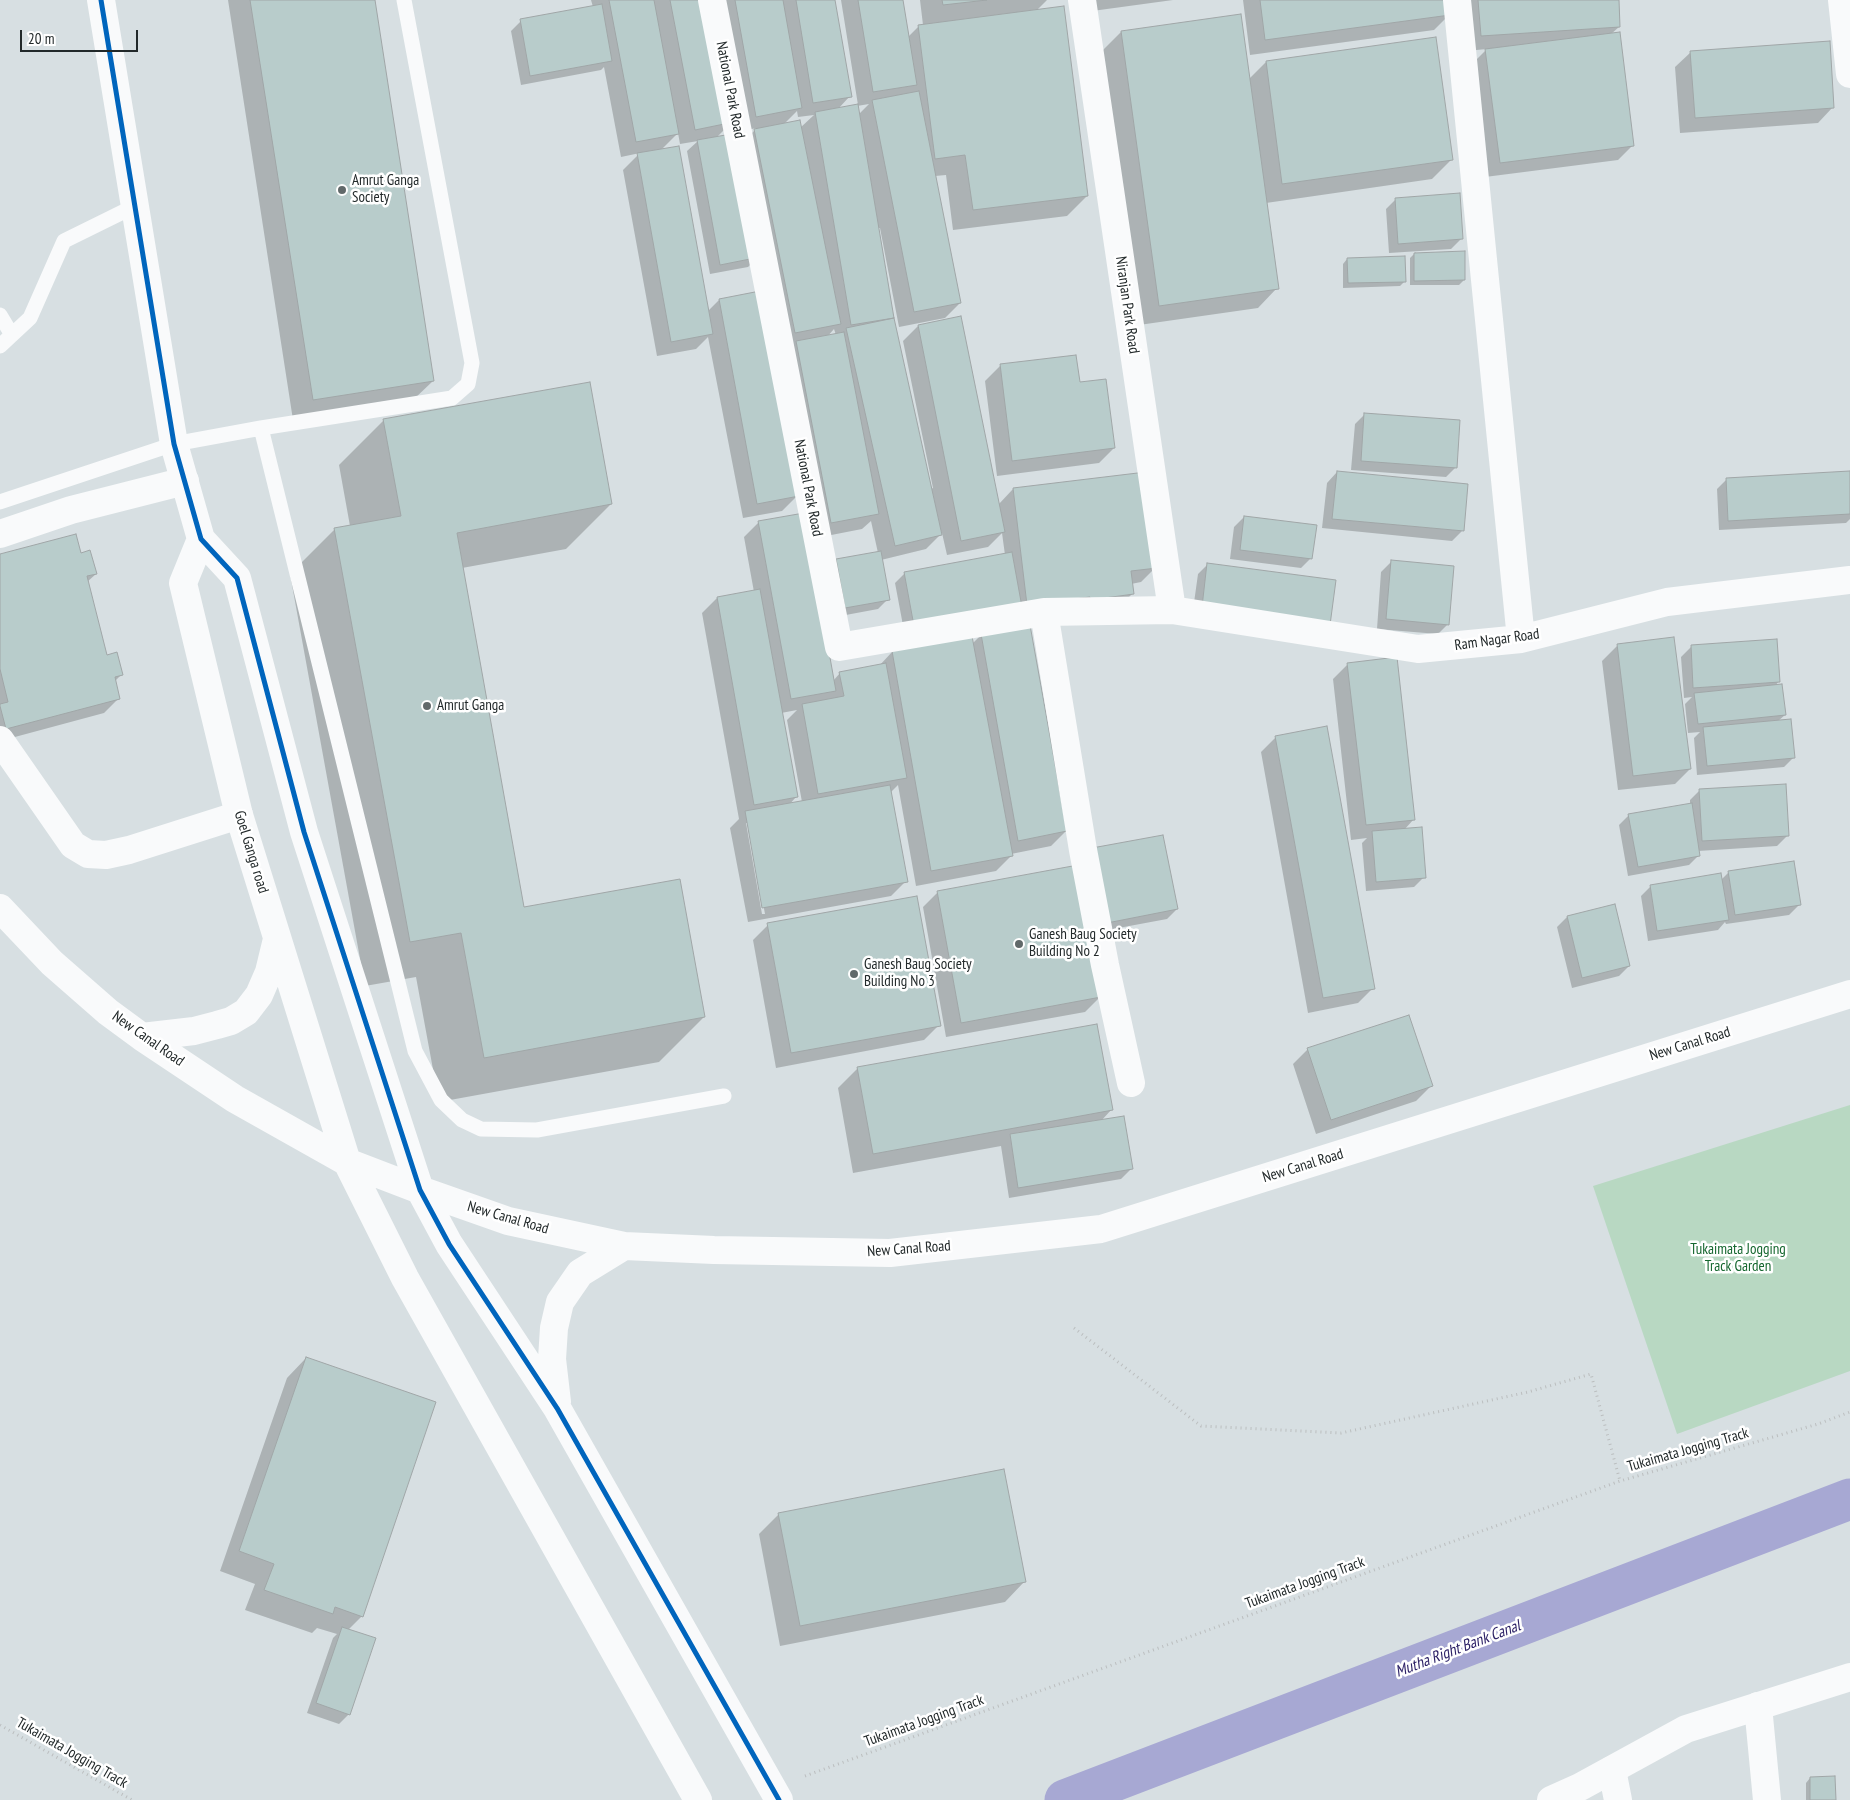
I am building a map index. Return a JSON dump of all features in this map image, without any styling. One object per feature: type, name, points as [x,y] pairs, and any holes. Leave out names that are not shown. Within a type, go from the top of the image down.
[{"type":"street","points":[[101,0],[174,444],[201,539],[237,578],[304,832],[420,1190],[450,1244],[557,1408],[776,1794]]},
{"type":"street","name":"National Park Road","points":[[712,0],[839,646],[1044,612],[1172,610]]},
{"type":"street","name":"Niranjan Park Road","points":[[1082,0],[1172,610]]},
{"type":"street","points":[[1457,0],[1521,639]]},
{"type":"street","points":[[1842,0],[1850,74]]},
{"type":"street","points":[[0,534],[71,510],[185,480]]},
{"type":"street","name":"Goel Ganga road","points":[[201,539],[183,583],[239,815],[347,1162],[405,1278],[698,1800]]},
{"type":"street","name":"Ram Nagar Road","points":[[1172,610],[1418,649],[1521,639],[1667,602],[1850,580]]},
{"type":"street","points":[[1044,612],[1083,850],[1105,965],[1131,1083]]},
{"type":"street","points":[[0,740],[73,845],[88,854],[106,855],[129,850],[239,815]]},
{"type":"street","name":"New Canal Road","points":[[0,908],[52,963],[108,1012],[142,1037],[235,1099],[347,1162],[508,1221],[624,1246],[890,1254],[1101,1229],[1850,994]]},
{"type":"street","points":[[142,1037],[217,1025],[246,1012],[259,995],[269,972],[277,938]]},
{"type":"street","points":[[557,1408],[552,1359],[554,1328],[560,1302],[580,1273],[624,1246]]},
{"type":"street","points":[[1551,1800],[1612,1770],[1686,1729],[1850,1677]]},
{"type":"street","points":[[1758,1706],[1768,1800]]},
{"type":"street","points":[[1612,1770],[1618,1800]]},
{"type":"lane","points":[[0,502],[174,444],[261,428],[452,398],[468,384],[472,364],[404,0]]},
{"type":"lane","points":[[0,346],[30,318],[64,240],[135,206]]},
{"type":"lane","points":[[0,315],[12,335]]},
{"type":"lane","points":[[261,428],[415,1051],[441,1100],[462,1120],[481,1129],[537,1130],[724,1096]]},
{"type":"path","points":[[1074,1328],[1201,1426],[1341,1433],[1528,1392],[1591,1374],[1620,1481]]},
{"type":"path","name":"Tukaimata Jogging Track","points":[[776,1794],[1620,1481],[1818,1424],[1850,1412]]},
{"type":"path","name":"Tukaimata Jogging Track","points":[[0,1724],[132,1800]]},
{"type":"green space","name":"Tukaimata Jogging Track Garden","points":[[1850,1105],[1850,1371],[1677,1434],[1593,1186]]},
{"type":"building","name":"Amrut Ganga Society","points":[[250,0],[375,0],[434,381],[313,400]]},
{"type":"building","points":[[609,0],[654,0],[679,134],[636,142]]},
{"type":"building","points":[[670,0],[710,0],[734,122],[695,130]]},
{"type":"building","points":[[735,0],[783,0],[802,108],[756,117]]},
{"type":"building","points":[[796,0],[835,0],[852,97],[813,103]]},
{"type":"building","points":[[858,0],[903,0],[917,85],[873,92]]},
{"type":"building","points":[[942,0],[987,0],[943,5]]},
{"type":"building","points":[[1260,0],[1448,0],[1450,15],[1265,40]]},
{"type":"building","points":[[1478,0],[1619,0],[1620,27],[1481,36]]},
{"type":"building","points":[[602,4],[612,61],[530,76],[520,19]]},
{"type":"building","points":[[1064,6],[1088,196],[973,210],[965,155],[935,159],[918,25]]},
{"type":"building","points":[[1241,14],[1279,289],[1159,306],[1121,31]]},
{"type":"building","points":[[1620,32],[1634,146],[1500,163],[1485,49]]},
{"type":"building","points":[[1436,37],[1453,160],[1282,184],[1266,61]]},
{"type":"building","points":[[1830,41],[1834,108],[1695,118],[1690,51]]},
{"type":"building","points":[[919,91],[961,303],[914,312],[872,100]]},
{"type":"building","points":[[858,104],[894,318],[851,325],[815,112]]},
{"type":"building","points":[[800,120],[841,324],[795,333],[754,129]]},
{"type":"building","points":[[737,133],[760,257],[720,265],[697,140]]},
{"type":"building","points":[[679,146],[713,334],[671,342],[637,153]]},
{"type":"building","points":[[1460,193],[1463,239],[1398,244],[1395,198]]},
{"type":"building","points":[[1465,251],[1465,280],[1414,281],[1414,253]]},
{"type":"building","points":[[1405,256],[1406,282],[1348,283],[1347,258]]},
{"type":"building","points":[[760,291],[799,496],[757,504],[719,299]]},
{"type":"building","points":[[961,316],[1005,532],[961,541],[918,325]]},
{"type":"building","points":[[894,318],[942,535],[895,546],[846,328]]},
{"type":"building","points":[[844,332],[879,514],[831,523],[796,341]]},
{"type":"building","points":[[1076,355],[1080,382],[1106,379],[1115,448],[1012,461],[1000,364]]},
{"type":"building","name":"Amrut Ganga","points":[[590,382],[612,504],[457,533],[524,907],[680,879],[705,1017],[484,1058],[461,933],[410,942],[334,528],[401,516],[383,419]]},
{"type":"building","points":[[1364,413],[1460,420],[1457,468],[1361,461]]},
{"type":"building","points":[[1337,471],[1468,484],[1464,531],[1332,519]]},
{"type":"building","points":[[1850,471],[1850,514],[1728,521],[1726,478]]},
{"type":"building","points":[[1146,472],[1157,568],[1131,571],[1134,594],[1090,600],[1090,597],[1027,605],[1013,488]]},
{"type":"building","points":[[804,513],[836,691],[791,699],[758,521]]},
{"type":"building","points":[[1244,516],[1317,525],[1312,559],[1240,550]]},
{"type":"building","points":[[76,534],[81,553],[90,550],[97,574],[87,576],[107,655],[117,652],[123,675],[115,677],[120,699],[6,729],[0,706],[0,704],[8,702],[0,669],[0,554]]},
{"type":"building","points":[[881,551],[890,600],[845,608],[836,559]]},
{"type":"building","points":[[1012,552],[1022,607],[914,626],[904,572]]},
{"type":"building","points":[[1391,560],[1454,566],[1449,625],[1386,619]]},
{"type":"building","points":[[1207,563],[1336,580],[1330,625],[1202,607]]},
{"type":"building","points":[[760,589],[798,797],[754,805],[717,597]]},
{"type":"building","points":[[1030,625],[1067,831],[1018,841],[981,634]]},
{"type":"building","points":[[972,636],[1013,856],[931,871],[892,651]]},
{"type":"building","points":[[1674,637],[1691,769],[1633,776],[1617,644]]},
{"type":"building","points":[[1777,639],[1780,682],[1693,688],[1691,645]]},
{"type":"building","points":[[1397,657],[1415,820],[1366,825],[1347,663]]},
{"type":"building","points":[[886,663],[907,778],[818,794],[802,704],[844,696],[839,672]]},
{"type":"building","points":[[1782,684],[1786,715],[1698,724],[1694,693]]},
{"type":"building","points":[[1791,719],[1795,758],[1707,766],[1703,727]]},
{"type":"building","points":[[1327,726],[1375,989],[1323,998],[1275,736]]},
{"type":"building","points":[[1786,784],[1789,836],[1702,841],[1699,789]]},
{"type":"building","points":[[890,785],[908,882],[762,908],[745,811]]},
{"type":"building","points":[[1692,803],[1700,856],[1638,867],[1628,814]]},
{"type":"building","points":[[1422,827],[1426,878],[1376,882],[1372,831]]},
{"type":"building","points":[[1163,835],[1178,909],[1107,923],[1092,848]]},
{"type":"building","points":[[1794,861],[1801,905],[1735,915],[1728,871]]},
{"type":"building","name":"Ganesh Baug Society Building No 2","points":[[1078,865],[1101,997],[961,1023],[937,891]]},
{"type":"building","points":[[1721,873],[1729,920],[1657,931],[1650,885]]},
{"type":"building","name":"Ganesh Baug Society Building No 3","points":[[917,896],[941,1026],[791,1053],[767,923]]},
{"type":"building","points":[[1615,904],[1630,966],[1582,978],[1567,916]]},
{"type":"building","points":[[1409,1015],[1433,1086],[1331,1120],[1307,1048]]},
{"type":"building","points":[[1097,1024],[1113,1110],[873,1154],[857,1067]]},
{"type":"building","points":[[1124,1116],[1133,1169],[1018,1188],[1010,1134]]},
{"type":"building","points":[[306,1357],[436,1402],[363,1617],[335,1607],[333,1614],[264,1590],[274,1564],[239,1551]]},
{"type":"building","points":[[1004,1469],[1026,1582],[800,1626],[778,1513]]},
{"type":"building","points":[[342,1627],[376,1638],[350,1715],[316,1703]]},
{"type":"building","points":[[1835,1776],[1836,1800],[1810,1800],[1810,1777]]},
{"type":"waterway","name":"Mutha Right Bank Canal","points":[[1065,1800],[1850,1499]]},
{"type":"transit line","points":[[101,0],[174,444],[201,539],[237,578],[304,832],[420,1190],[449,1244],[557,1408],[779,1800]]},
{"type":"place","name":"Amrut Ganga Society","points":[[342,190]]},
{"type":"place","name":"Amrut Ganga","points":[[427,706]]},
{"type":"place","name":"Ganesh Baug Society Building No 2","points":[[1019,944]]},
{"type":"place","name":"Ganesh Baug Society Building No 3","points":[[854,974]]}]
